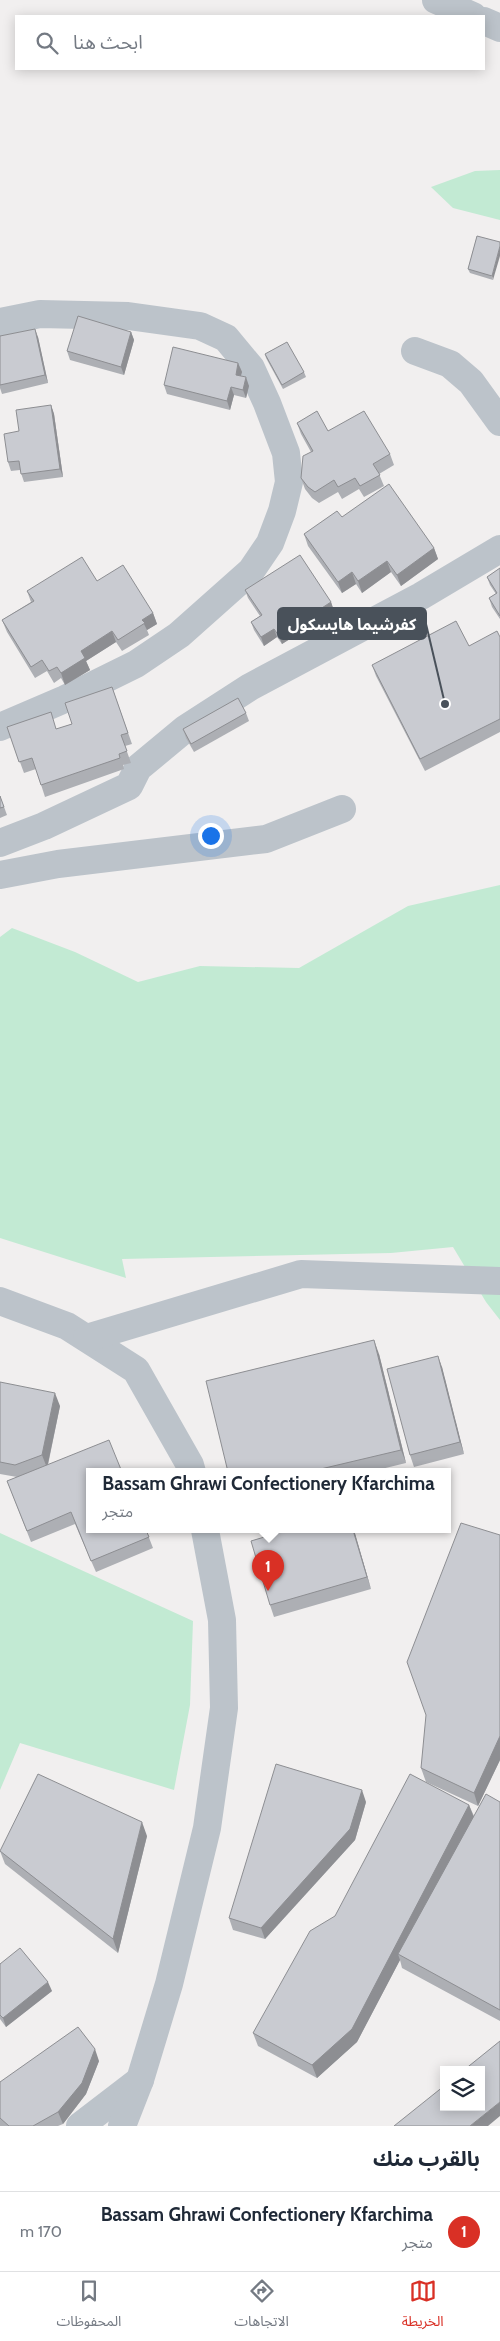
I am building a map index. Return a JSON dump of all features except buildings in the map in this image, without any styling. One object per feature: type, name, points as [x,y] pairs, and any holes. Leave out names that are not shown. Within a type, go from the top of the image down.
[{"type":"street","points":[[436,0],[471,15]]},
{"type":"street","points":[[485,21],[500,28]]},
{"type":"street","points":[[0,322],[40,314],[128,316],[200,326],[226,338],[251,368],[267,404],[286,453],[289,482],[282,512],[270,542],[250,571],[179,635],[136,664],[65,699],[0,727]]},
{"type":"street","points":[[415,352],[450,364],[472,382],[500,422]]},
{"type":"street","points":[[0,843],[44,826],[130,786],[138,768],[185,729],[250,687],[421,596],[500,549]]},
{"type":"street","points":[[0,875],[58,864],[266,839],[342,809]]},
{"type":"street","points":[[87,1338],[301,1274],[500,1281]]},
{"type":"street","points":[[0,1301],[67,1326],[136,1370],[170,1427],[190,1468]]},
{"type":"street","points":[[122,2126],[140,2080],[169,1984],[207,1828],[224,1708],[222,1620],[206,1533]]},
{"type":"street","points":[[80,2126],[140,2080]]},
{"type":"green space","points":[[500,170],[500,220],[453,208],[431,187],[475,171]]},
{"type":"green space","points":[[500,885],[500,1320],[486,1302],[453,1247],[391,1253],[122,1259],[126,1278],[0,1238],[0,937],[12,928],[75,952],[138,982],[200,966],[299,968],[408,906]]},
{"type":"green space","points":[[0,1533],[193,1621],[190,1705],[174,1790],[20,1743],[0,1790]]},
{"type":"place","name":"كفرشيما هايسكول","points":[[445,704]]},
{"type":"place","name":"Bassam Ghrawi Confectionery Kfarchima","points":[[268,1591]]}]
